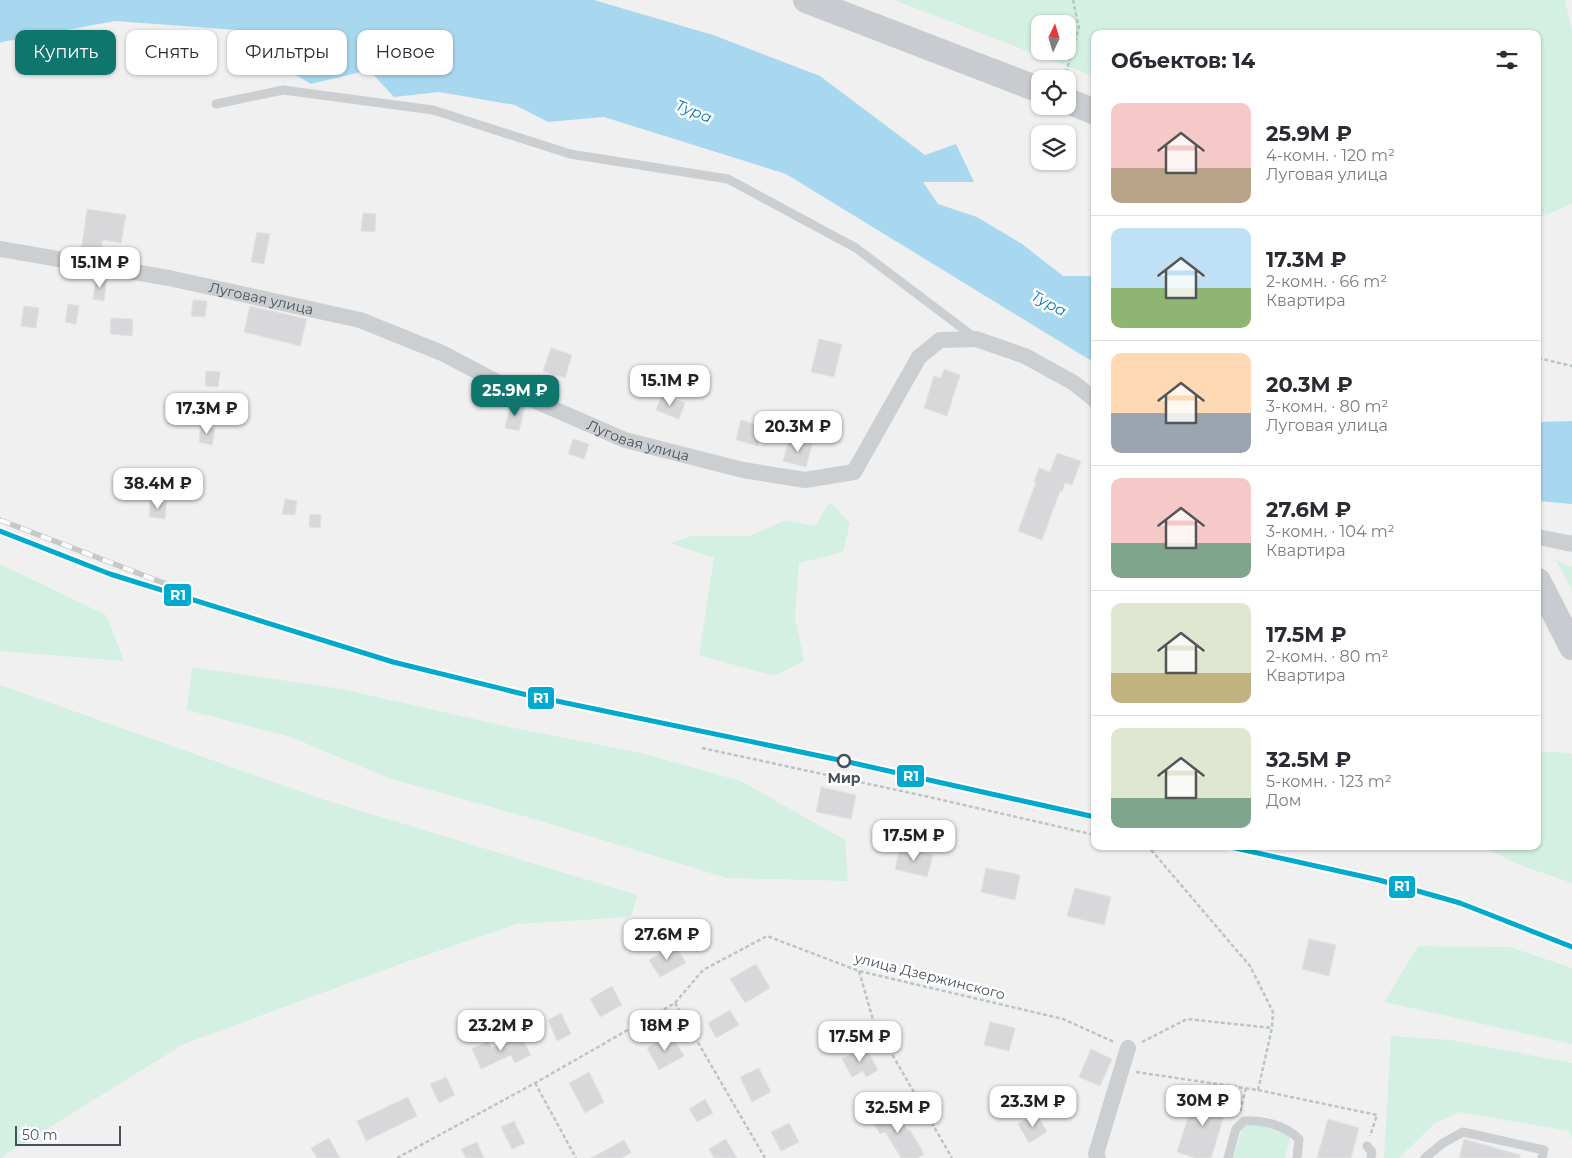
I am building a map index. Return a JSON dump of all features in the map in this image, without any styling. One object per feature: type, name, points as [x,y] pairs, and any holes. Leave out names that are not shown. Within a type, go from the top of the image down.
[{"type":"main road","points":[[806,0],[1031,87]]},
{"type":"main road","points":[[1076,104],[1091,110]]},
{"type":"main road","points":[[1541,586],[1572,647]]},
{"type":"street","name":"Луговая улица","points":[[0,249],[170,278],[360,320],[442,353],[524,396],[625,440],[743,470],[805,480],[854,472],[919,357],[940,340],[976,339],[1025,356],[1074,383],[1091,397]]},
{"type":"street","points":[[1541,538],[1572,544]]},
{"type":"street","points":[[1098,1158],[1096,1154],[1128,1048]]},
{"type":"lane","points":[[216,104],[283,90],[433,110],[570,154],[728,179],[856,248],[976,339]]},
{"type":"lane","points":[[1228,1158],[1236,1130],[1244,1121],[1258,1120],[1291,1131],[1299,1139],[1298,1158]]},
{"type":"lane","points":[[1425,1158],[1443,1143],[1463,1132],[1544,1150],[1542,1158]]},
{"type":"lane","points":[[1367,1146],[1372,1152],[1371,1158]]},
{"type":"path","points":[[1066,70],[1078,28],[1074,0]]},
{"type":"path","points":[[1541,359],[1572,366]]},
{"type":"path","points":[[702,748],[1091,834]]},
{"type":"path","points":[[1151,850],[1250,966],[1273,1012],[1272,1028],[1258,1090]]},
{"type":"path","name":"улица Дзержинского","points":[[397,1158],[675,1004],[703,970],[767,936],[859,971],[1063,1019],[1128,1048]]},
{"type":"path","points":[[859,971],[874,1023],[952,1158]]},
{"type":"path","points":[[675,1004],[765,1158]]},
{"type":"path","points":[[1128,1048],[1187,1019],[1272,1028]]},
{"type":"path","points":[[1122,1070],[1258,1090],[1377,1115],[1367,1146]]},
{"type":"path","points":[[535,1083],[576,1158]]},
{"type":"path","points":[[1244,1121],[1239,1115],[1246,1088]]},
{"type":"green space","points":[[894,0],[1565,0],[1572,30],[1572,204],[1541,217],[1541,30],[1091,30],[1091,75],[1051,60],[1076,60],[1076,15],[1031,15],[1031,52]]},
{"type":"green space","points":[[830,502],[850,523],[843,552],[799,563],[795,617],[804,661],[774,676],[699,655],[714,558],[670,543],[692,536],[749,536],[786,520],[815,526]]},
{"type":"green space","points":[[1556,560],[1572,567],[1572,590]]},
{"type":"green space","points":[[0,564],[106,615],[124,661],[0,651]]},
{"type":"green space","points":[[192,667],[342,689],[509,727],[641,753],[741,781],[845,840],[848,881],[727,878],[527,817],[388,778],[291,737],[187,710]]},
{"type":"green space","points":[[0,685],[322,799],[637,895],[631,917],[517,924],[406,962],[184,1044],[0,1158]]},
{"type":"green space","points":[[1541,751],[1569,753],[1572,756],[1572,883],[1520,865],[1488,850],[1541,850]]},
{"type":"green space","points":[[1418,946],[1510,947],[1572,968],[1572,1044],[1384,1002]]},
{"type":"green space","points":[[1391,1036],[1451,1040],[1572,1063],[1572,1138],[1569,1131],[1460,1112],[1435,1123],[1399,1158],[1384,1158]]},
{"type":"green space","points":[[1246,1118],[1293,1129],[1285,1158],[1233,1158]]},
{"type":"water","name":"Тура","points":[[0,0],[594,0],[713,35],[820,76],[925,155],[956,144],[974,182],[923,182],[938,204],[977,217],[1022,244],[1063,276],[1091,276],[1091,361],[786,174],[604,117],[548,122],[515,105],[439,92],[394,97],[374,75],[453,75],[453,30],[357,30],[357,73],[311,84],[296,75],[347,75],[347,30],[237,30],[115,21],[67,30],[15,30],[15,40],[0,43]]},
{"type":"water","points":[[1572,421],[1572,504],[1541,501],[1541,422]]},
{"type":"building","points":[[87,209],[126,215],[121,243],[103,240],[100,254],[81,251]]},
{"type":"building","points":[[363,213],[376,214],[375,232],[361,231]]},
{"type":"building","points":[[257,232],[270,234],[264,264],[251,262]]},
{"type":"building","points":[[96,277],[107,278],[104,301],[93,299]]},
{"type":"building","points":[[193,300],[207,301],[205,317],[191,316]]},
{"type":"building","points":[[68,304],[79,306],[76,324],[65,322]]},
{"type":"building","points":[[24,306],[39,308],[36,328],[21,326]]},
{"type":"building","points":[[250,306],[307,319],[300,346],[244,332]]},
{"type":"building","points":[[111,318],[133,319],[132,336],[110,334]]},
{"type":"building","points":[[819,339],[842,344],[834,377],[811,372]]},
{"type":"building","points":[[551,348],[572,355],[565,378],[543,371]]},
{"type":"building","points":[[944,369],[960,375],[947,416],[924,408],[934,376],[941,378]]},
{"type":"building","points":[[206,371],[220,372],[218,387],[205,386]]},
{"type":"building","points":[[662,394],[685,403],[679,419],[656,410]]},
{"type":"building","points":[[511,401],[525,407],[519,431],[505,428]]},
{"type":"building","points":[[741,420],[763,427],[758,446],[736,440]]},
{"type":"building","points":[[201,426],[215,428],[212,445],[199,442]]},
{"type":"building","points":[[573,439],[589,444],[584,459],[568,454]]},
{"type":"building","points":[[789,439],[812,444],[806,467],[783,461]]},
{"type":"building","points":[[1057,453],[1081,461],[1072,485],[1065,483],[1062,492],[1060,491],[1042,540],[1018,531],[1036,482],[1034,482],[1039,468],[1050,472]]},
{"type":"building","points":[[285,499],[297,501],[295,515],[282,514]]},
{"type":"building","points":[[150,501],[167,502],[165,519],[149,517]]},
{"type":"building","points":[[310,514],[321,515],[320,528],[309,527]]},
{"type":"building","points":[[821,787],[856,795],[851,819],[816,812]]},
{"type":"building","points":[[900,846],[933,855],[927,877],[895,869]]},
{"type":"building","points":[[986,868],[1020,875],[1015,900],[981,892]]},
{"type":"building","points":[[1075,888],[1111,897],[1104,925],[1067,916]]},
{"type":"building","points":[[1309,939],[1336,945],[1329,976],[1302,969]]},
{"type":"building","points":[[674,944],[686,963],[660,977],[649,960]]},
{"type":"building","points":[[756,964],[770,988],[745,1003],[730,979]]},
{"type":"building","points":[[612,986],[622,1005],[600,1017],[590,999]]},
{"type":"building","points":[[730,1010],[739,1025],[716,1038],[708,1023]]},
{"type":"building","points":[[561,1013],[571,1034],[557,1041],[548,1020]]},
{"type":"building","points":[[990,1022],[1015,1028],[1009,1051],[984,1045]]},
{"type":"building","points":[[520,1034],[531,1055],[515,1063],[511,1055],[481,1069],[472,1049],[489,1041],[492,1048]]},
{"type":"building","points":[[671,1034],[684,1056],[659,1070],[647,1048]]},
{"type":"building","points":[[865,1046],[878,1070],[866,1077],[863,1071],[852,1077],[842,1059]]},
{"type":"building","points":[[1091,1049],[1112,1059],[1100,1086],[1079,1077]]},
{"type":"building","points":[[759,1068],[771,1092],[752,1102],[740,1077]]},
{"type":"building","points":[[589,1072],[604,1102],[585,1113],[569,1083]]},
{"type":"building","points":[[446,1077],[455,1095],[439,1103],[430,1084]]},
{"type":"building","points":[[1196,1093],[1228,1103],[1211,1158],[1195,1158],[1177,1152]]},
{"type":"building","points":[[408,1097],[417,1116],[366,1141],[357,1121]]},
{"type":"building","points":[[705,1099],[713,1113],[697,1122],[689,1109]]},
{"type":"building","points":[[895,1106],[908,1131],[910,1130],[924,1154],[918,1158],[901,1158],[885,1132],[880,1134],[871,1118]]},
{"type":"building","points":[[1036,1113],[1047,1132],[1029,1143],[1018,1124]]},
{"type":"building","points":[[1328,1119],[1359,1128],[1351,1158],[1317,1158]]},
{"type":"building","points":[[514,1121],[525,1143],[512,1149],[501,1127]]},
{"type":"building","points":[[789,1123],[799,1142],[781,1151],[771,1132]]},
{"type":"building","points":[[329,1138],[340,1158],[317,1158],[311,1148]]},
{"type":"building","points":[[726,1139],[737,1158],[714,1158],[709,1149]]},
{"type":"building","points":[[1464,1139],[1520,1155],[1520,1158],[1459,1158]]},
{"type":"building","points":[[624,1140],[631,1153],[622,1158],[591,1158]]},
{"type":"building","points":[[477,1142],[484,1158],[466,1158],[461,1149]]},
{"type":"railway","points":[[0,520],[174,587]]},
{"type":"railway","points":[[110,574],[393,662],[523,694],[844,761],[1091,816]]},
{"type":"railway","points":[[1244,850],[1379,880],[1460,903],[1540,935]]},
{"type":"transit line","name":"R1","points":[[0,531],[110,574],[393,662],[523,694],[844,761],[1091,816]]},
{"type":"transit line","name":"R1","points":[[1244,850],[1379,880],[1460,903],[1572,947]]},
{"type":"place","name":"Мир","points":[[844,761]]}]
